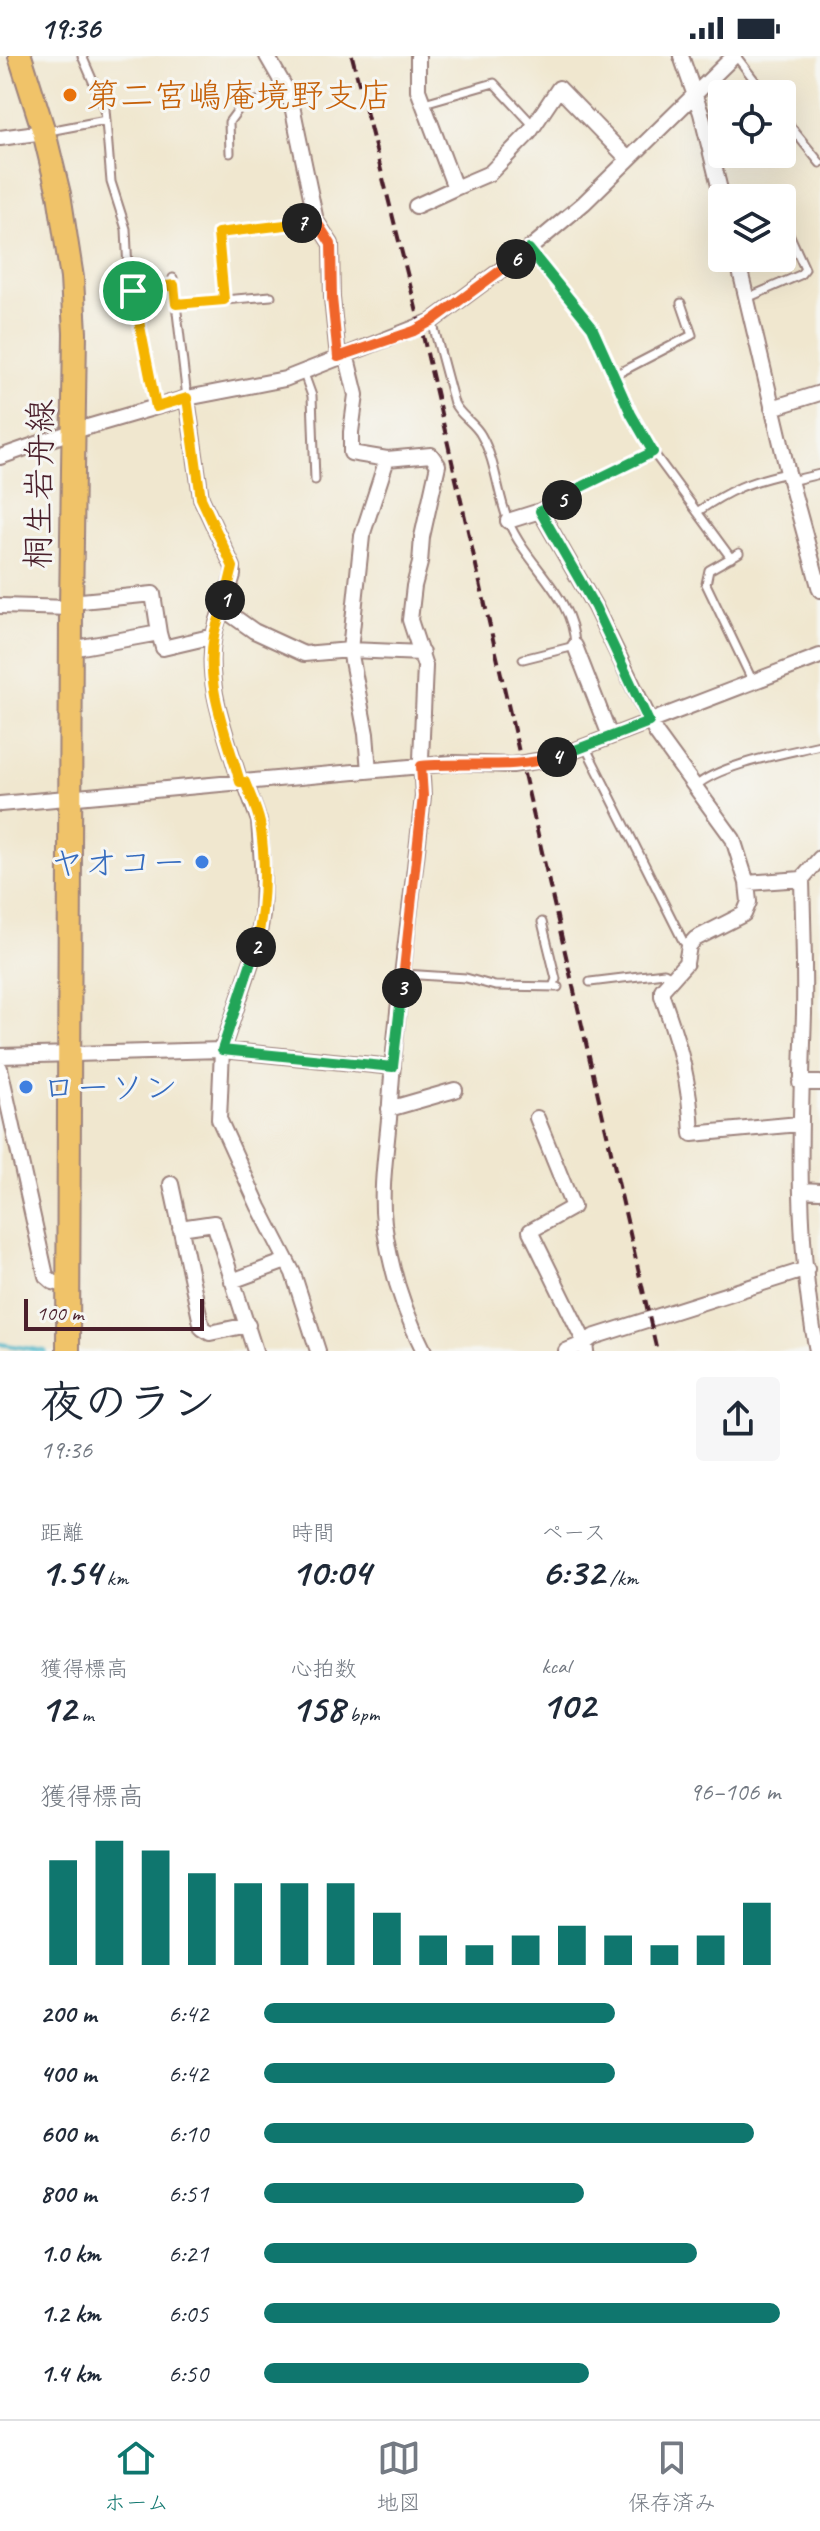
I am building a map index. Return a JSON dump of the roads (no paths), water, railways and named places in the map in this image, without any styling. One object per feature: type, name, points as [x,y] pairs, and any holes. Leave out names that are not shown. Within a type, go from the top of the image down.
[{"type":"main road","name":"桐生岩舟線","points":[[20,56],[44,132],[65,227],[75,333],[68,1351]]},
{"type":"street","points":[[267,56],[290,96],[316,221],[331,244],[332,298],[342,356],[356,395],[351,453],[387,459],[431,455],[438,465],[422,537],[410,620],[422,653],[426,682],[421,766],[423,796],[389,1109],[384,1222],[409,1322],[424,1351]]},
{"type":"street","points":[[418,56],[418,90],[455,188]]},
{"type":"street","points":[[681,56],[695,95],[718,184]]},
{"type":"street","points":[[0,457],[74,431],[187,398],[285,379],[414,331],[529,249],[584,203],[735,56]]},
{"type":"street","points":[[416,206],[490,173],[534,126],[559,88],[628,159]]},
{"type":"street","points":[[0,138],[44,132]]},
{"type":"street","points":[[740,272],[789,477],[820,590]]},
{"type":"street","points":[[772,408],[820,393]]},
{"type":"street","points":[[187,398],[201,498],[233,567],[214,636],[213,672],[218,705],[259,821],[263,879],[257,945],[222,1050],[219,1119],[286,1261],[318,1351]]},
{"type":"street","points":[[369,771],[366,734],[350,650],[362,536],[387,459]]},
{"type":"street","points":[[508,521],[564,499]]},
{"type":"street","points":[[540,511],[595,607],[649,722],[733,839],[747,883],[749,902],[744,914],[707,932],[689,946],[686,963],[662,990],[688,1080],[692,1134],[799,1124]]},
{"type":"street","points":[[0,606],[71,605],[153,594],[163,648],[214,636]]},
{"type":"street","points":[[223,609],[254,631],[304,654],[350,650],[422,653]]},
{"type":"street","points":[[71,649],[159,633]]},
{"type":"street","points":[[575,646],[610,736]]},
{"type":"street","points":[[0,804],[421,766],[465,763],[512,765],[555,758],[820,656]]},
{"type":"street","points":[[817,1351],[807,1269],[799,1124],[804,1011],[802,879],[820,858]]},
{"type":"street","points":[[747,883],[802,879]]},
{"type":"street","points":[[0,1056],[222,1050],[393,1067]]},
{"type":"street","points":[[0,1068],[46,1276],[53,1282],[69,1286]]},
{"type":"street","points":[[800,1083],[820,1083]]},
{"type":"street","points":[[389,1109],[455,1090]]},
{"type":"street","points":[[537,1118],[573,1207],[530,1231],[586,1347]]},
{"type":"street","points":[[0,1148],[17,1145]]},
{"type":"street","points":[[171,1184],[205,1332],[248,1325]]},
{"type":"street","points":[[801,1190],[820,1191]]},
{"type":"street","points":[[180,1228],[214,1223],[255,1351]]},
{"type":"street","points":[[232,1281],[286,1261]]},
{"type":"street","points":[[566,1351],[586,1347],[593,1337],[807,1269]]},
{"type":"lane","points":[[82,56],[101,97],[106,120],[111,182],[126,229],[128,271],[156,407]]},
{"type":"lane","points":[[735,56],[754,80]]},
{"type":"lane","points":[[424,103],[494,83],[534,126]]},
{"type":"lane","points":[[230,153],[229,122],[243,103],[290,96]]},
{"type":"lane","points":[[44,132],[106,120]]},
{"type":"lane","points":[[796,133],[820,163]]},
{"type":"lane","points":[[224,300],[218,233],[316,221]]},
{"type":"lane","points":[[529,249],[592,327],[631,414],[653,452],[697,512],[735,556],[709,570],[706,584],[753,682]]},
{"type":"lane","points":[[746,298],[800,275],[805,269],[796,249]]},
{"type":"lane","points":[[133,291],[173,281],[187,398]]},
{"type":"lane","points":[[176,304],[271,296]]},
{"type":"lane","points":[[615,375],[692,335],[681,303]]},
{"type":"lane","points":[[432,321],[450,394],[457,410],[480,433],[487,447],[508,521],[562,603],[575,637],[575,646],[523,659]]},
{"type":"lane","points":[[303,371],[312,396],[315,480]]},
{"type":"lane","points":[[564,499],[571,492],[653,452]]},
{"type":"lane","points":[[697,512],[735,487],[753,480],[820,474]]},
{"type":"lane","points":[[696,786],[703,779],[750,762],[820,745]]},
{"type":"lane","points":[[585,746],[683,941],[689,946]]},
{"type":"lane","points":[[404,974],[466,978],[495,986],[556,987],[542,922]]},
{"type":"lane","points":[[590,982],[664,973],[674,978]]},
{"type":"waterway","points":[[0,1344],[45,1351]]},
{"type":"railway","points":[[352,56],[424,340],[657,1351]]},
{"type":"place","name":"第二宮嶋庵境野支店","points":[[70,95]]},
{"type":"place","name":"ヤオコー","points":[[202,862]]},
{"type":"place","name":"ローソン","points":[[26,1087]]}]
